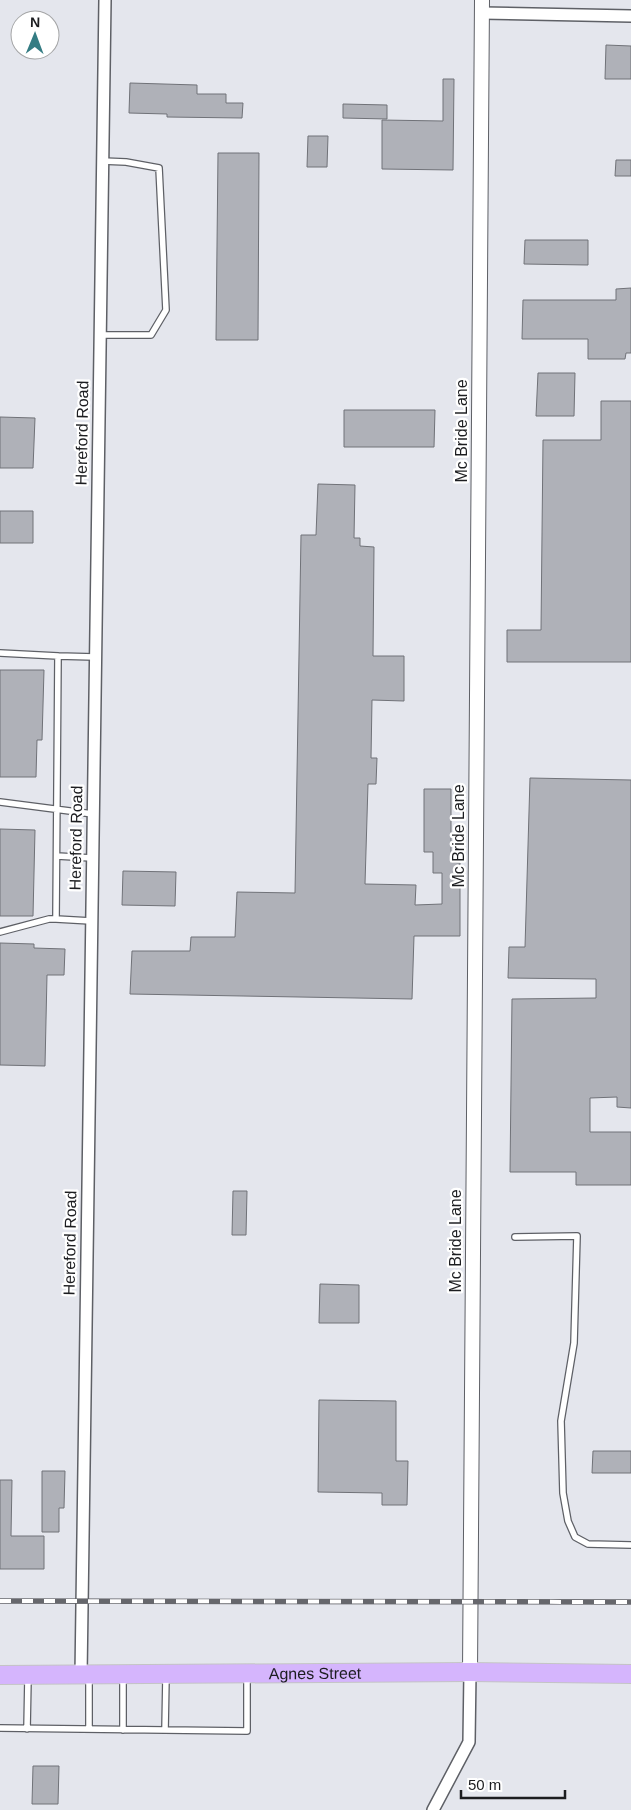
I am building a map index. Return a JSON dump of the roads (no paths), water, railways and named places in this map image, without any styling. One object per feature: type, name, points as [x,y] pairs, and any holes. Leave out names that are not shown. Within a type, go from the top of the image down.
[{"type":"main road","name":"Agnes Street","points":[[0,1675],[85,1676],[470,1672],[631,1674]]},
{"type":"street","name":"Hereford Road","points":[[85,1676],[91,921],[105,0]]},
{"type":"street","points":[[482,6],[631,16]]},
{"type":"street","name":"Mc Bride Lane","points":[[470,1672],[482,6]]},
{"type":"street","points":[[433,1810],[469,1742],[470,1672]]},
{"type":"lane","points":[[100,335],[151,335],[166,310],[159,168],[126,162],[102,161]]},
{"type":"lane","points":[[0,653],[95,657]]},
{"type":"lane","points":[[56,920],[58,656]]},
{"type":"lane","points":[[0,802],[93,814]]},
{"type":"lane","points":[[57,856],[92,858]]},
{"type":"lane","points":[[0,932],[49,919],[91,921]]},
{"type":"lane","points":[[515,1237],[577,1236],[574,1343],[561,1421],[563,1493],[568,1521],[575,1537],[588,1544],[631,1545]]},
{"type":"lane","points":[[0,1728],[247,1730],[247,1674]]},
{"type":"lane","points":[[123,1675],[123,1730]]},
{"type":"lane","points":[[165,1730],[166,1675]]},
{"type":"lane","points":[[28,1676],[28,1728]]},
{"type":"lane","points":[[85,1676],[89,1729]]},
{"type":"railway","points":[[0,1601],[631,1602]]}]
